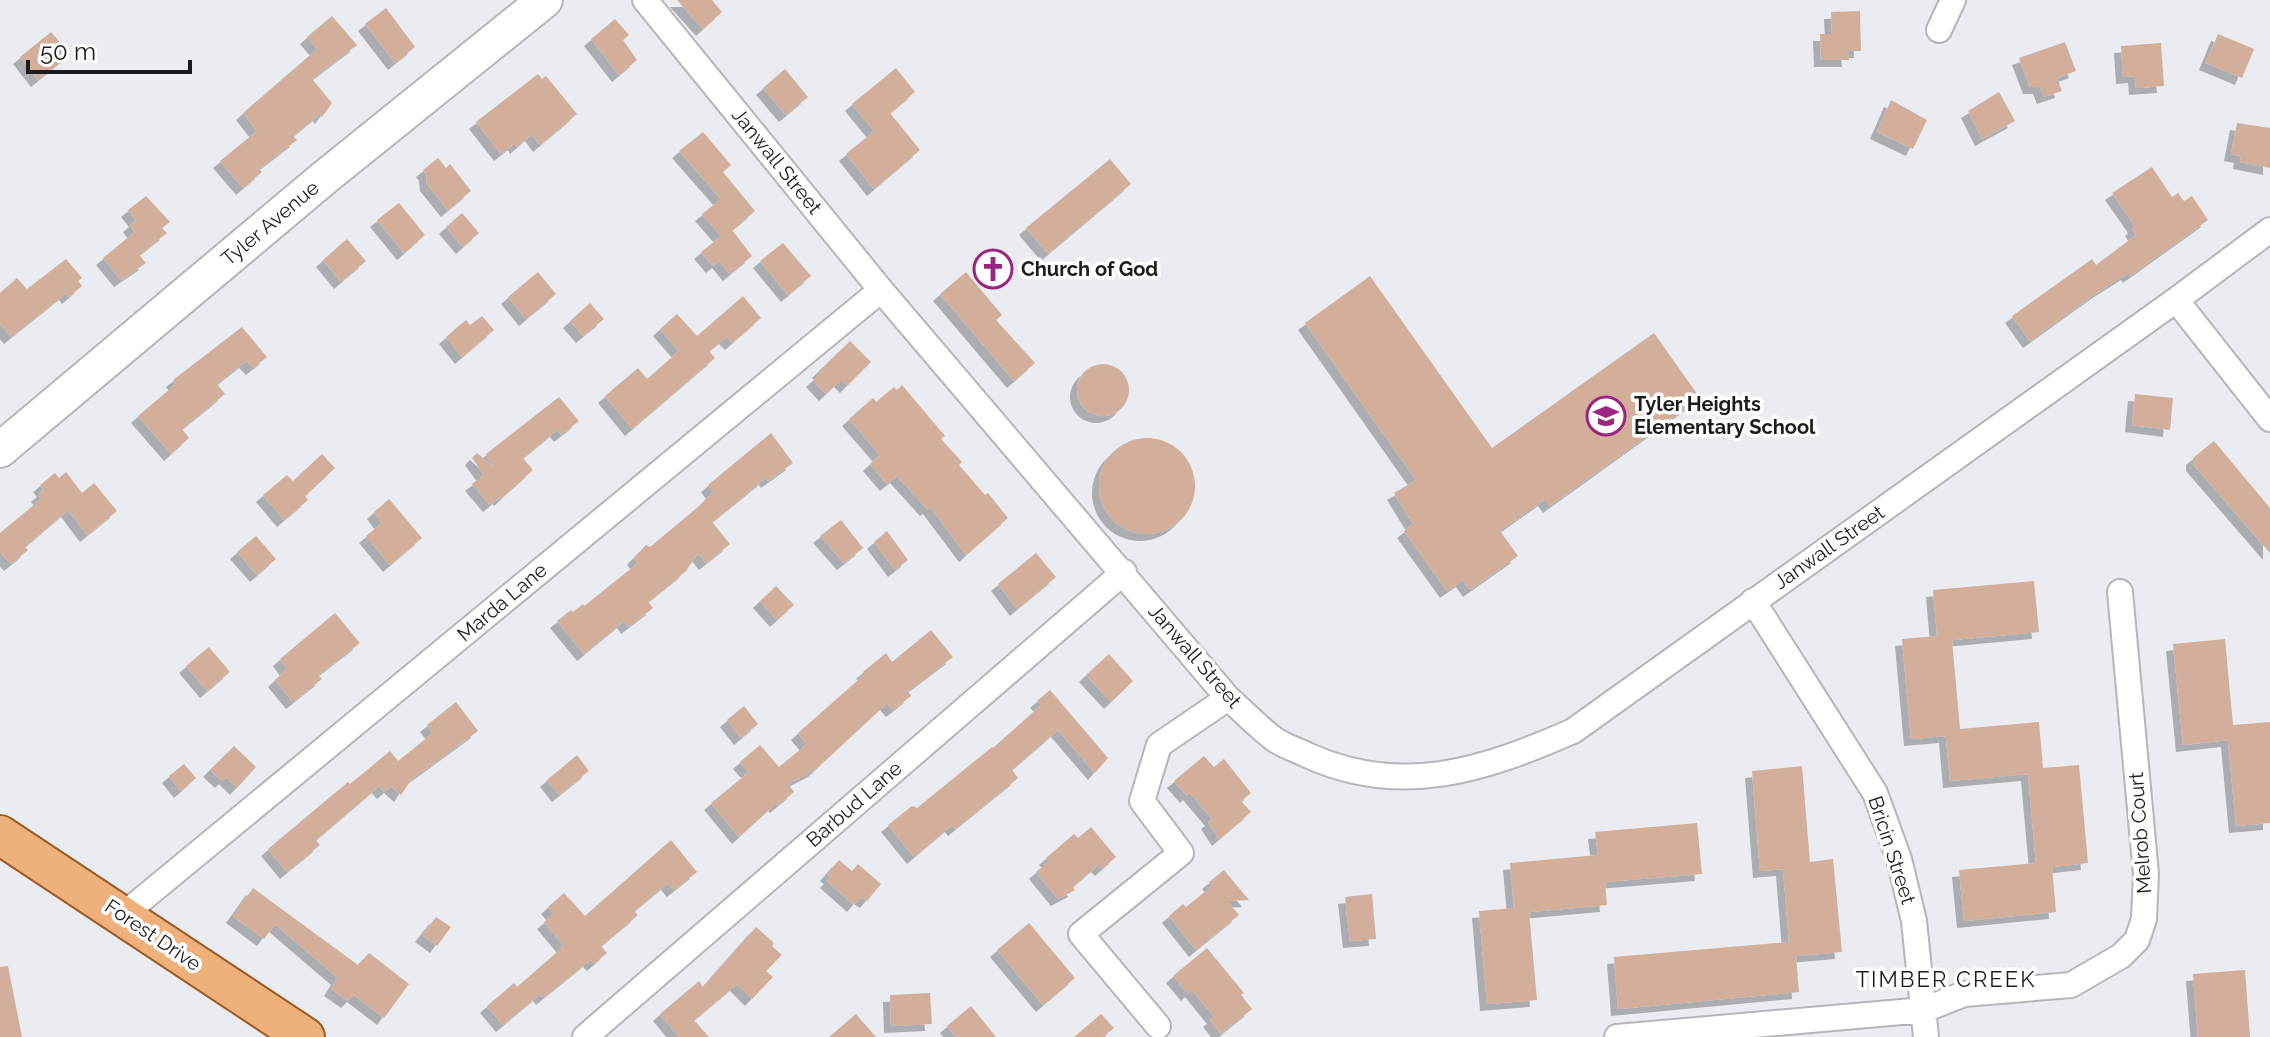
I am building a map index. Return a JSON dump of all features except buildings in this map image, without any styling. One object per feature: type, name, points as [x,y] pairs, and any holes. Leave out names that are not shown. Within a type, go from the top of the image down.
[{"type":"main road","name":"Forest Drive","points":[[0,835],[305,1037]]},
{"type":"street","name":"Tyler Avenue","points":[[0,450],[324,178],[545,0]]},
{"type":"street","name":"Janwall Street","points":[[645,0],[881,290],[1124,572],[1228,698],[1276,740],[1334,767],[1394,779],[1462,772],[1526,752],[1573,731],[2270,230]]},
{"type":"street","points":[[1939,30],[1953,0]]},
{"type":"street","name":"Marda Lane","points":[[123,915],[881,290]]},
{"type":"street","points":[[2176,300],[2270,419]]},
{"type":"street","name":"Barbud Lane","points":[[585,1037],[1124,572]]},
{"type":"street","name":"Melrob Court","points":[[1617,1037],[1924,1010],[1964,994],[2071,985],[2121,956],[2137,940],[2144,919],[2146,874],[2120,592]]},
{"type":"street","name":"Bricin Street","points":[[1753,601],[1875,793],[1899,859],[1914,921],[1926,1037]]},
{"type":"street","points":[[1158,1026],[1081,934],[1181,853],[1142,801],[1146,787],[1159,745],[1228,698]]},
{"type":"place","name":"Church of God","points":[[993,269]]},
{"type":"place","name":"Tyler Heights Elementary School","points":[[1606,416]]},
{"type":"district","name":"TIMBER CREEK","points":[[1946,979]]}]
